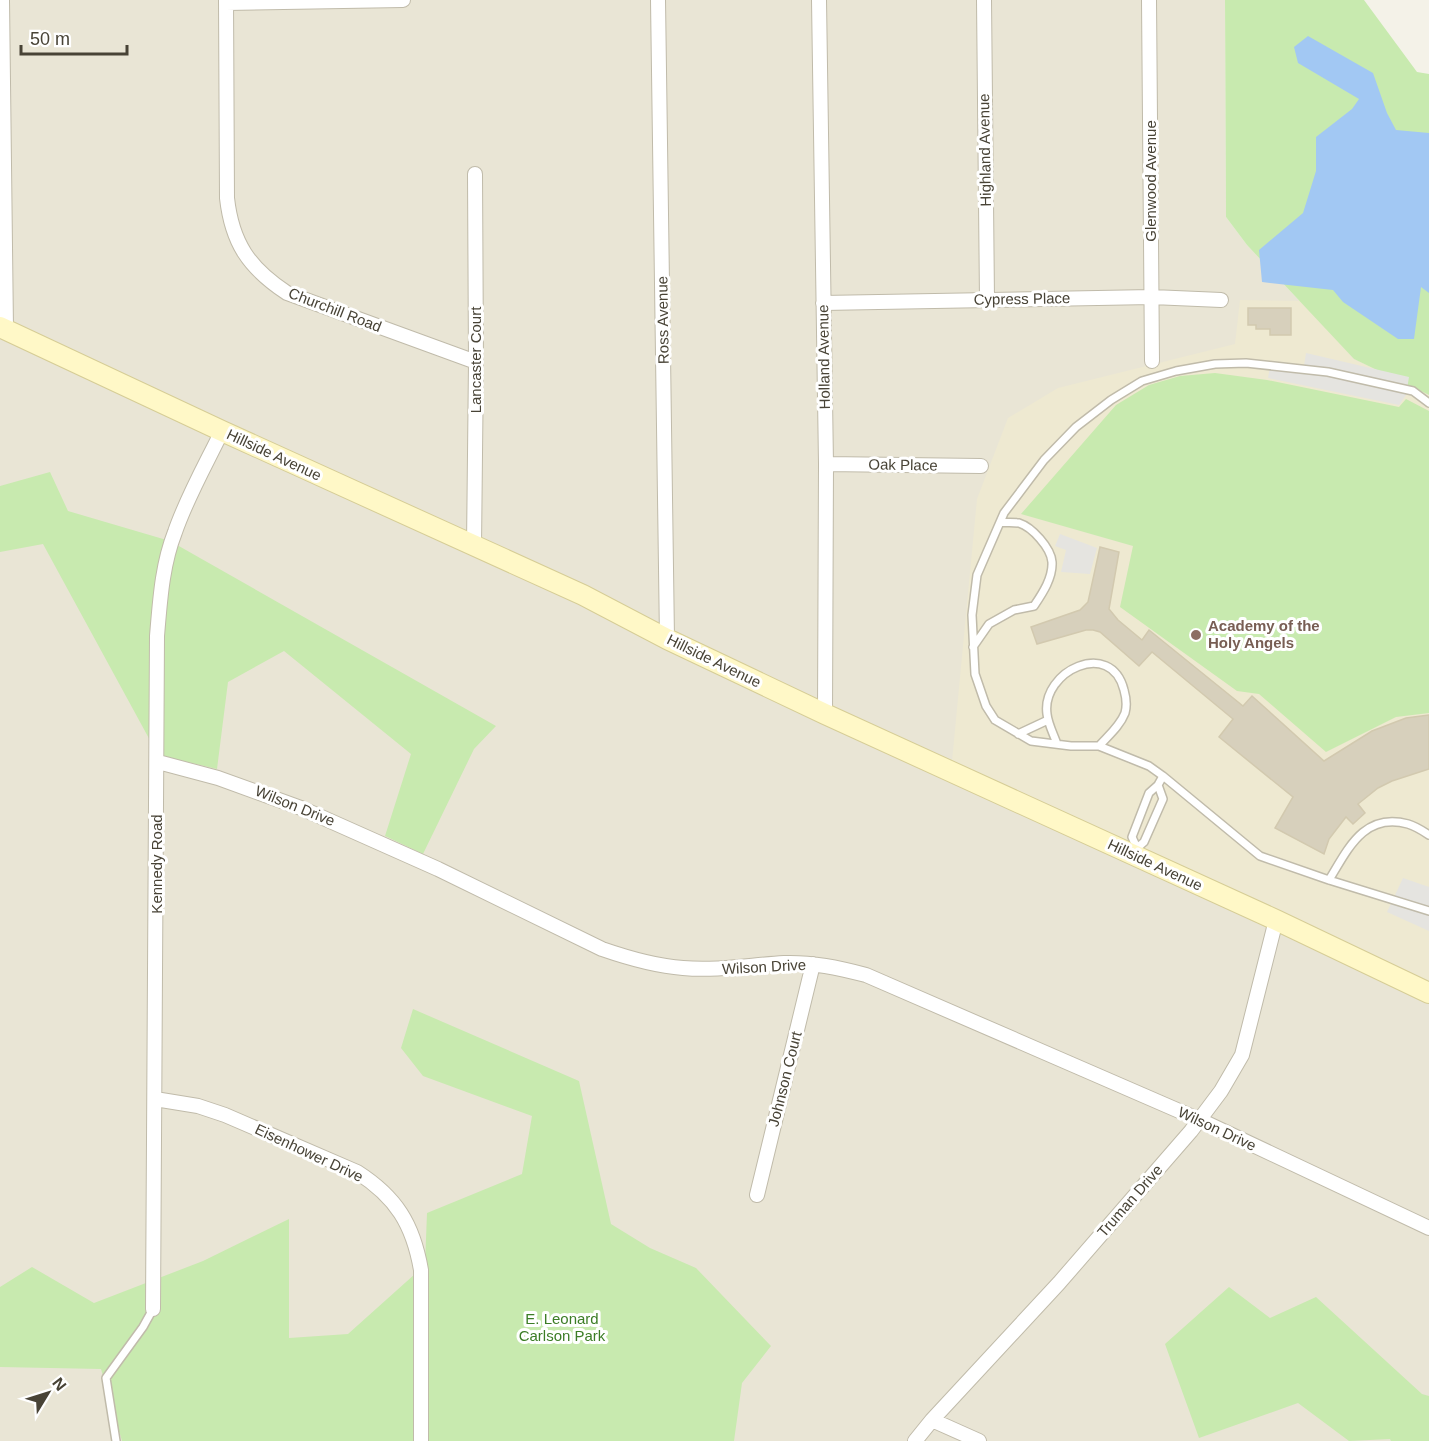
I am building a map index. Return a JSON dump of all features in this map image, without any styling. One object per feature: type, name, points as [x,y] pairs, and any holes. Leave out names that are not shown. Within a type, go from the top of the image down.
[{"type":"main road","name":"Hillside Avenue","points":[[3,328],[222,431],[583,595],[667,639],[825,714],[1135,851],[1429,993]]},
{"type":"street","points":[[2,0],[3,328]]},
{"type":"street","points":[[226,2],[403,0]]},
{"type":"street","name":"Ross Avenue","points":[[658,0],[667,639]]},
{"type":"street","name":"Holland Avenue","points":[[819,0],[826,464],[825,714]]},
{"type":"street","name":"Highland Avenue","points":[[984,0],[987,300]]},
{"type":"street","name":"Glenwood Avenue","points":[[1149,0],[1152,361]]},
{"type":"street","name":"Churchill Road","points":[[226,2],[227,198],[229,217],[244,252],[269,281],[287,292],[476,362]]},
{"type":"street","name":"Lancaster Court","points":[[474,546],[475,174]]},
{"type":"street","name":"Cypress Place","points":[[823,303],[1152,297],[1221,300]]},
{"type":"street","name":"Kennedy Road","points":[[153,1309],[157,636],[160,601],[174,532],[222,431]]},
{"type":"street","name":"Oak Place","points":[[826,464],[981,466]]},
{"type":"street","name":"Wilson Drive","points":[[158,762],[218,778],[301,808],[448,873],[602,949],[627,958],[657,965],[714,969],[786,963],[813,964],[866,975],[1200,1120],[1429,1228]]},
{"type":"street","name":"Truman Drive","points":[[915,1441],[1059,1282],[1200,1120],[1221,1091],[1242,1055],[1276,920]]},
{"type":"street","name":"Johnson Court","points":[[757,1194],[813,964]]},
{"type":"street","name":"Eisenhower Drive","points":[[155,1099],[183,1103],[225,1114],[357,1172],[373,1183],[401,1212],[417,1249],[421,1270],[421,1441]]},
{"type":"street","points":[[932,1420],[979,1441]]},
{"type":"lane","points":[[1429,403],[1413,392],[1328,372],[1246,363],[1215,364],[1176,371],[1142,381],[1111,400],[1076,427],[1044,460],[1004,513],[977,575],[972,615],[975,674],[986,706],[995,720],[1031,741],[1099,746],[1149,766],[1260,856],[1429,911]]},
{"type":"lane","points":[[973,647],[989,624],[1014,610],[1034,606],[1050,577],[1052,561],[1045,542],[1020,523],[1000,522]]},
{"type":"lane","points":[[1057,744],[1046,711],[1051,691],[1059,680],[1080,665],[1093,662],[1104,664],[1115,673],[1123,684],[1126,698],[1125,711],[1120,722],[1099,746]]},
{"type":"lane","points":[[1018,734],[1048,720]]},
{"type":"lane","points":[[1135,851],[1132,837],[1149,793],[1163,777]]},
{"type":"lane","points":[[1135,851],[1144,842],[1163,799],[1158,785]]},
{"type":"lane","points":[[1329,880],[1355,838],[1379,822],[1408,824],[1429,835]]},
{"type":"lane","points":[[116,1441],[106,1378],[143,1327],[153,1309]]},
{"type":"shaded area","points":[[0,0],[1225,0],[1226,217],[1247,245],[1354,359],[1429,395],[1429,1441],[0,1441]]},
{"type":"shaded area","name":"Academy of the Holy Angels","points":[[1240,300],[1302,301],[1354,359],[1429,395],[1429,993],[951,772],[977,499],[1008,418],[1058,388],[1235,344]]},
{"type":"shaded area","points":[[1306,353],[1409,377],[1406,395],[1399,405],[1268,378],[1270,367],[1303,372]]},
{"type":"shaded area","points":[[1060,534],[1097,548],[1090,574],[1061,572],[1066,550],[1055,546]]},
{"type":"shaded area","points":[[1403,878],[1429,887],[1429,931],[1387,912]]},
{"type":"green space","points":[[1225,0],[1364,0],[1417,72],[1429,74],[1429,395],[1354,359],[1247,245],[1226,217]]},
{"type":"green space","points":[[1215,373],[1267,380],[1399,407],[1406,399],[1429,411],[1429,713],[1396,717],[1326,752],[1259,694],[1237,691],[1120,607],[1133,546],[1021,514],[1116,405],[1149,385],[1180,376]]},
{"type":"green space","points":[[50,472],[68,511],[170,541],[496,726],[474,749],[423,854],[385,836],[411,754],[284,651],[228,682],[217,769],[158,755],[43,544],[0,552],[0,486]]},
{"type":"green space","name":"E. Leonard Carlson Park","points":[[413,1009],[579,1081],[611,1224],[650,1248],[696,1268],[771,1346],[742,1383],[734,1441],[122,1441],[101,1369],[0,1367],[0,1287],[32,1267],[94,1303],[203,1261],[289,1219],[289,1338],[348,1334],[425,1265],[427,1213],[522,1174],[532,1116],[423,1076],[401,1048]]},
{"type":"green space","points":[[1229,1287],[1270,1318],[1316,1297],[1422,1394],[1429,1396],[1429,1441],[1391,1441],[1390,1439],[1349,1441],[1298,1403],[1199,1438],[1165,1344]]},
{"type":"water","points":[[1308,36],[1373,73],[1387,113],[1396,130],[1429,133],[1429,293],[1421,287],[1414,339],[1398,339],[1343,302],[1333,290],[1262,282],[1259,250],[1303,213],[1316,171],[1316,137],[1352,109],[1359,99],[1298,63],[1294,47]]},
{"type":"building","points":[[1248,308],[1291,308],[1291,335],[1270,335],[1270,329],[1256,329],[1256,325],[1248,325]]},
{"type":"building","points":[[1100,547],[1119,552],[1109,609],[1118,620],[1142,640],[1149,630],[1243,706],[1252,696],[1324,761],[1372,731],[1406,718],[1429,715],[1429,769],[1392,781],[1378,788],[1358,804],[1365,813],[1353,824],[1346,817],[1329,839],[1324,854],[1275,828],[1293,797],[1219,737],[1233,719],[1152,652],[1139,666],[1100,632],[1093,630],[1037,644],[1031,627],[1080,610],[1088,602]]},
{"type":"place","name":"Academy of the Holy Angels","points":[[1196,635]]}]
